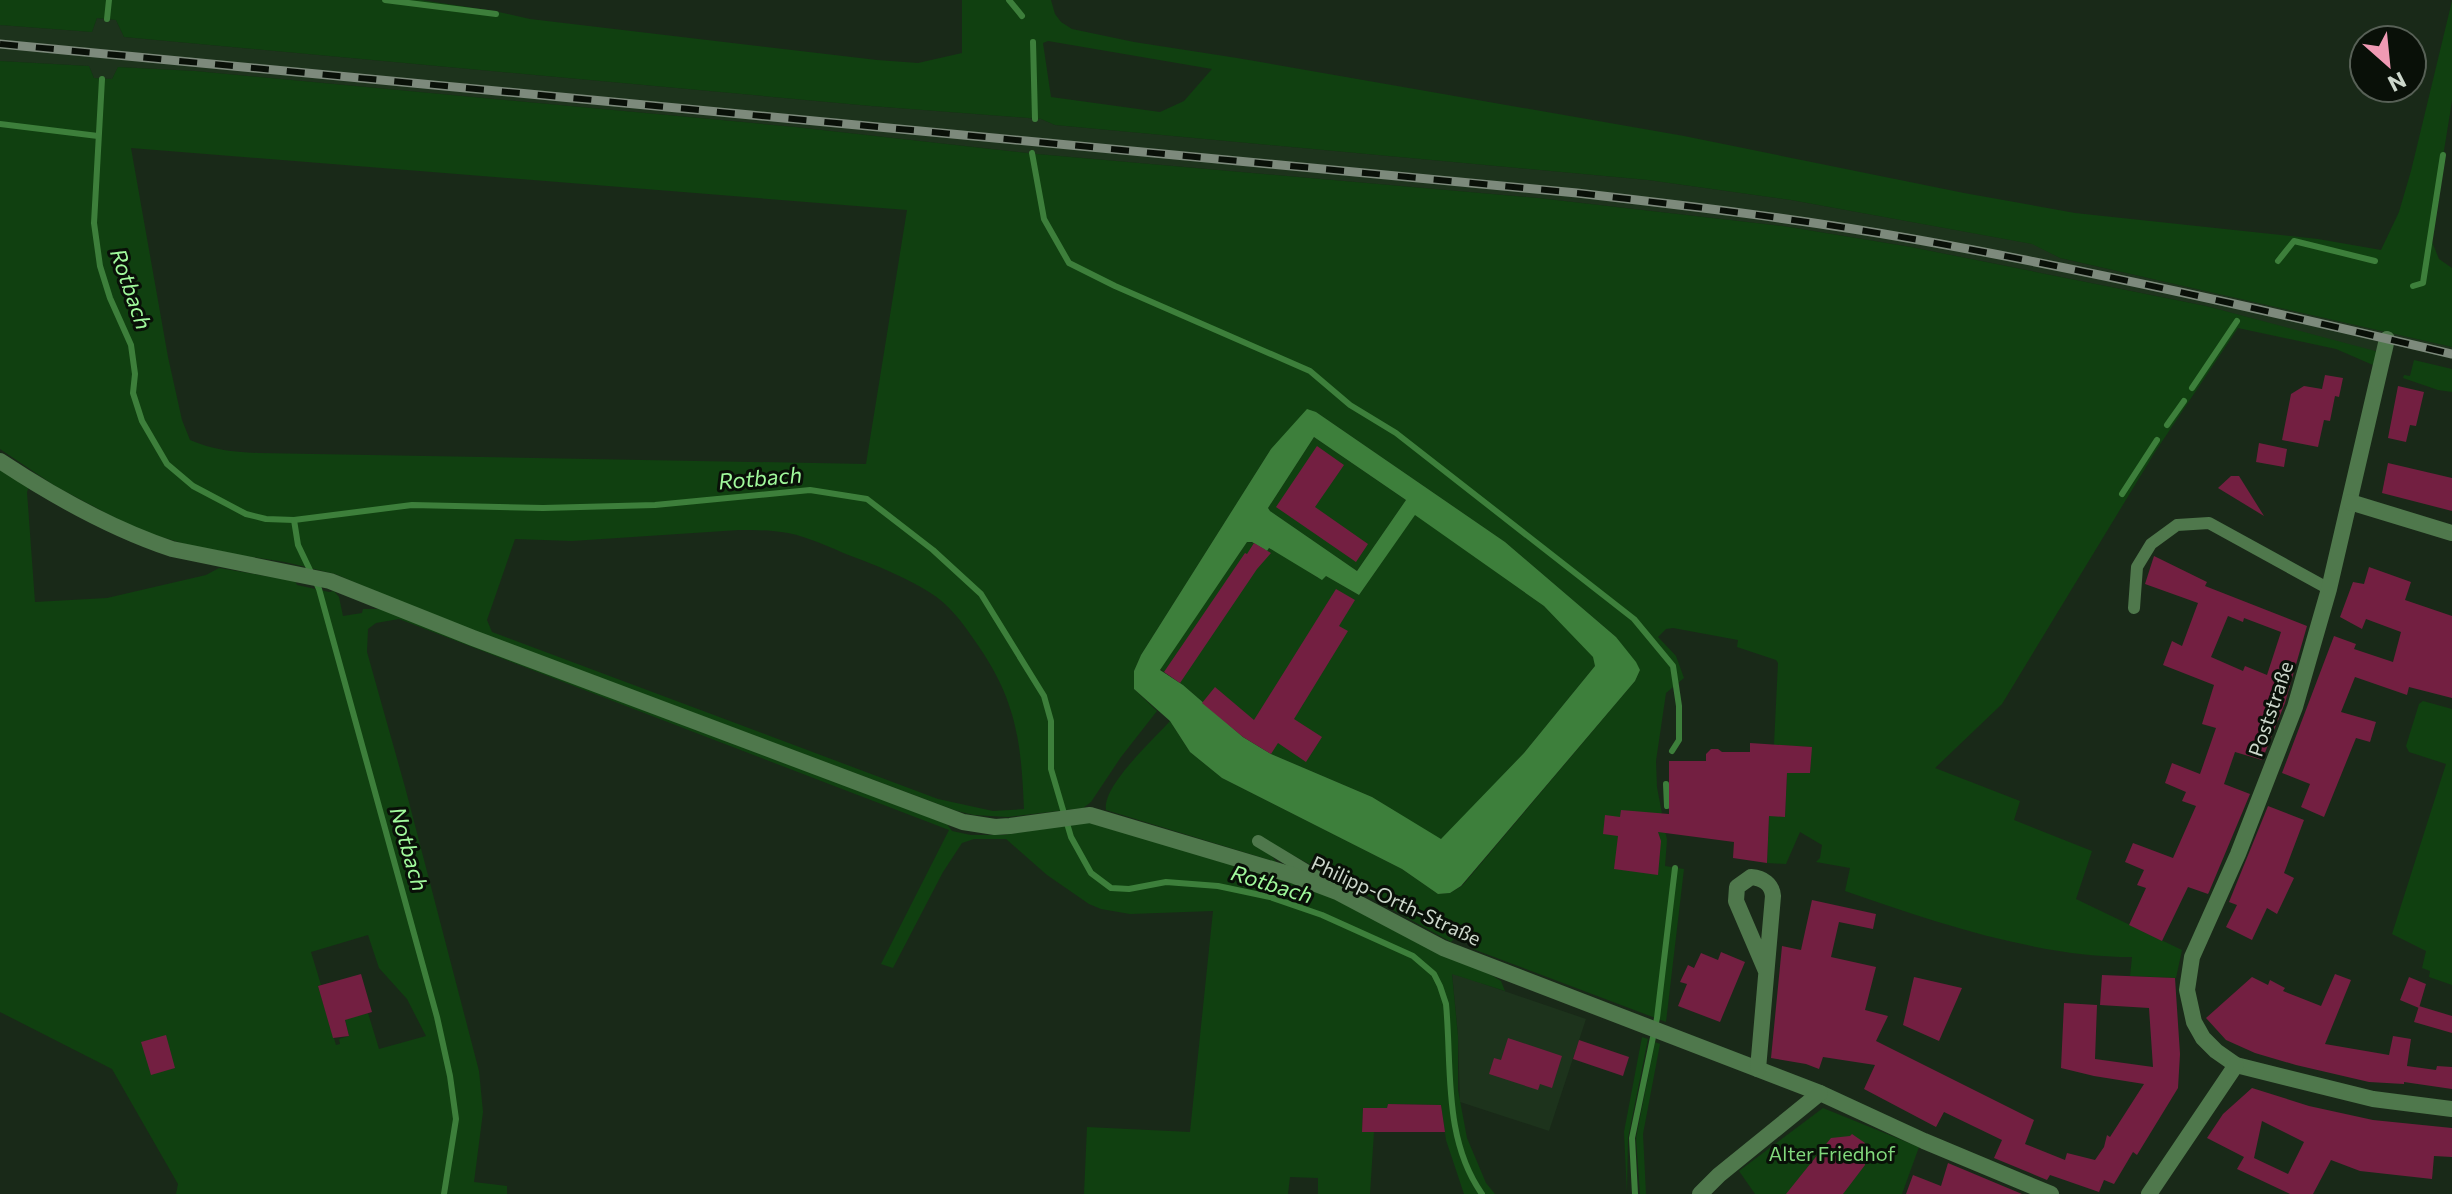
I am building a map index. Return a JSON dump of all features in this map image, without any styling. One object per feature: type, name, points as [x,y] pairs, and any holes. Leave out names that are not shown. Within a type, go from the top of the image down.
[{"type":"street","name":"Poststraße","points":[[2236,1065],[2216,1051],[2198,1031],[2188,1000],[2188,971],[2283,740],[2329,589],[2387,339]]},
{"type":"street","name":"Philipp-Orth-Straße","points":[[0,461],[146,540],[172,549],[323,579],[963,822],[995,827],[1094,815],[1316,883],[1361,903],[1443,948],[1820,1093],[2051,1194]]},
{"type":"street","points":[[2350,502],[2452,533]]},
{"type":"street","points":[[1758,1069],[1773,892],[1765,882],[1751,877],[1737,887],[1736,901],[1766,971]]},
{"type":"street","points":[[2149,1194],[2236,1065],[2373,1099],[2452,1109]]},
{"type":"street","points":[[1700,1194],[1820,1093]]},
{"type":"lane","points":[[2134,608],[2137,567],[2151,544],[2177,525],[2209,523],[2329,589]]},
{"type":"lane","points":[[1258,841],[1361,903]]},
{"type":"shaded area","points":[[97,18],[116,20],[124,37],[1041,119],[1055,125],[1648,180],[1791,200],[2033,244],[2060,258],[2452,347],[2452,359],[2394,345],[2392,355],[2206,306],[1911,247],[1783,226],[1538,198],[1037,154],[795,127],[195,71],[118,67],[112,79],[94,78],[89,66],[0,61],[0,25],[92,32]]},
{"type":"shaded area","points":[[1307,409],[1316,412],[1505,542],[1616,637],[1640,670],[1635,681],[1461,886],[1450,893],[1438,894],[1402,869],[1222,778],[1190,752],[1170,721],[1134,689],[1134,671],[1141,655],[1271,449]],"holes":[[[1314,437],[1406,500],[1357,571],[1268,508]],[[1415,515],[1544,606],[1593,657],[1595,666],[1524,753],[1441,839],[1372,797],[1271,754],[1243,737],[1183,685],[1160,670],[1247,542],[1267,551],[1269,548],[1322,580],[1326,576],[1359,595]]]},
{"type":"shaded area","points":[[1452,973],[1586,1019],[1549,1131],[1460,1102]]},
{"type":"green space","points":[[0,0],[421,0],[530,19],[918,63],[962,53],[962,0],[1051,0],[1055,14],[1072,29],[1134,42],[1684,136],[2075,213],[2318,239],[2381,250],[2399,212],[2411,171],[2452,1],[2452,101],[2430,237],[2439,259],[2452,268],[2452,347],[2060,258],[2032,244],[1791,200],[1648,180],[1055,125],[1041,119],[124,37],[116,20],[97,18],[92,32],[0,25]],"holes":[[[1048,41],[1212,69],[1184,101],[1160,112],[1051,97],[1043,43]]]},
{"type":"green space","points":[[0,61],[89,66],[94,78],[112,79],[118,67],[195,71],[795,127],[1037,154],[1538,198],[1783,226],[1911,247],[2206,306],[2379,352],[2373,365],[2336,349],[2238,328],[2155,452],[2002,704],[1935,768],[2020,801],[2014,820],[2092,851],[2076,899],[2182,950],[2176,978],[2130,976],[2132,957],[2060,951],[1986,936],[1845,891],[1850,868],[1816,862],[1820,858],[1822,845],[1800,832],[1786,864],[1767,863],[1769,816],[1785,816],[1787,773],[1810,773],[1811,747],[1774,745],[1778,663],[1737,647],[1738,640],[1673,628],[1666,629],[1658,637],[1676,656],[1684,678],[1666,693],[1656,761],[1657,787],[1667,840],[1665,866],[1684,869],[1666,1022],[1473,949],[1477,942],[1459,934],[1451,942],[1260,837],[1276,862],[1106,810],[1107,800],[1120,776],[1170,721],[1190,752],[1222,778],[1402,869],[1438,894],[1450,893],[1462,886],[1635,681],[1640,670],[1616,637],[1505,542],[1316,412],[1271,449],[1141,655],[1134,671],[1134,689],[1157,711],[1091,802],[1083,808],[1008,817],[957,811],[444,620],[335,574],[285,562],[205,550],[138,530],[55,486],[0,449]],"holes":[[[131,148],[907,210],[866,464],[258,453],[223,450],[190,440],[182,420],[168,357]],[[739,530],[782,532],[812,540],[901,577],[929,592],[949,608],[989,662],[1008,701],[1018,740],[1024,809],[993,811],[938,799],[492,632],[487,620],[515,539],[572,541]]]},
{"type":"green space","points":[[2414,360],[2452,369],[2452,392],[2403,378],[2404,375],[2410,376]]},
{"type":"green space","points":[[1314,437],[1406,500],[1357,571],[1268,508]]},
{"type":"green space","points":[[0,468],[29,487],[35,602],[107,598],[206,575],[219,568],[295,581],[297,585],[334,591],[339,597],[343,616],[362,613],[363,609],[382,609],[947,824],[952,831],[971,835],[1004,835],[1087,822],[1282,878],[1335,899],[1501,981],[1505,991],[1452,974],[1458,1036],[1458,1090],[1467,1138],[1486,1183],[1495,1194],[1464,1194],[1446,1140],[1441,1105],[1388,1104],[1387,1108],[1363,1109],[1362,1131],[1374,1132],[1370,1194],[1318,1194],[1318,1178],[1290,1177],[1288,1194],[1084,1194],[1087,1127],[1190,1132],[1213,911],[1130,914],[1101,909],[1047,875],[1006,839],[974,839],[962,843],[943,872],[893,968],[881,964],[949,830],[399,619],[376,623],[368,629],[367,652],[479,1071],[483,1112],[474,1182],[507,1186],[507,1194],[176,1194],[178,1184],[112,1069],[0,1012]],"holes":[[[368,935],[379,968],[407,999],[426,1036],[379,1049],[368,1013],[345,1019],[349,1036],[339,1039],[340,1044],[336,1045],[311,952]]]},
{"type":"green space","points":[[1415,514],[1544,606],[1594,657],[1595,666],[1524,753],[1441,840],[1372,797],[1271,754],[1243,737],[1160,669],[1247,542],[1275,551],[1318,578],[1326,576],[1359,595]]},
{"type":"green space","points":[[2423,701],[2452,709],[2452,985],[2429,977],[2430,971],[2422,968],[2426,951],[2392,934],[2446,764],[2409,752],[2406,746],[2419,704]]},
{"type":"green space","points":[[1642,1037],[1648,1039],[1628,1138],[1627,1194],[1624,1132]]},
{"type":"green space","points":[[1655,1042],[1660,1044],[1643,1134],[1646,1194],[1640,1194],[1636,1138]]},
{"type":"green space","name":"Alter Friedhof","points":[[1823,1108],[1919,1147],[1902,1194],[1755,1194],[1739,1171]]},
{"type":"building","points":[[2325,375],[2343,378],[2339,397],[2335,396],[2330,421],[2324,420],[2318,447],[2282,440],[2291,394],[2304,386],[2322,389]]},
{"type":"building","points":[[2398,386],[2424,392],[2416,426],[2410,425],[2406,442],[2388,438]]},
{"type":"building","points":[[2259,443],[2287,449],[2284,467],[2256,462]]},
{"type":"building","points":[[1317,446],[1344,465],[1315,507],[1368,544],[1356,562],[1276,507]]},
{"type":"building","points":[[2388,463],[2452,478],[2452,511],[2382,493]]},
{"type":"building","points":[[2231,476],[2239,476],[2264,516],[2218,488]]},
{"type":"building","points":[[1254,543],[1271,553],[1180,683],[1164,672]]},
{"type":"building","points":[[2154,556],[2207,582],[2205,586],[2307,626],[2285,703],[2262,760],[2235,752],[2224,784],[2250,794],[2209,892],[2188,887],[2162,941],[2129,925],[2146,888],[2137,885],[2144,870],[2125,862],[2133,843],[2173,858],[2196,806],[2182,801],[2186,792],[2165,783],[2172,763],[2200,774],[2216,728],[2202,724],[2214,685],[2163,665],[2172,641],[2182,646],[2198,603],[2145,584]],"holes":[[[2228,616],[2243,622],[2244,618],[2281,632],[2267,675],[2245,666],[2243,671],[2211,657]]]},
{"type":"building","points":[[2369,567],[2411,582],[2405,600],[2452,616],[2452,698],[2409,687],[2407,695],[2355,677],[2341,712],[2376,722],[2370,742],[2356,738],[2324,817],[2301,807],[2310,784],[2282,773],[2334,636],[2356,644],[2354,649],[2393,662],[2401,632],[2366,619],[2362,629],[2340,617],[2353,582],[2364,584]]},
{"type":"building","points":[[1336,589],[1355,600],[1339,626],[1348,631],[1294,719],[1322,737],[1306,762],[1278,743],[1271,754],[1243,737],[1202,703],[1215,687],[1254,720]]},
{"type":"building","points":[[1750,743],[1812,747],[1810,773],[1787,773],[1785,817],[1769,816],[1767,863],[1733,858],[1734,842],[1658,832],[1661,841],[1658,875],[1614,869],[1618,836],[1603,834],[1605,815],[1620,817],[1621,810],[1669,814],[1669,761],[1706,761],[1706,754],[1711,749],[1750,752]]},
{"type":"building","points":[[2268,806],[2304,820],[2284,873],[2294,878],[2277,914],[2267,908],[2252,940],[2226,927],[2237,905],[2229,902]]},
{"type":"building","points":[[1812,900],[1876,914],[1873,929],[1839,922],[1831,957],[1876,967],[1865,1010],[1888,1016],[1876,1041],[2034,1120],[2025,1144],[2065,1160],[2067,1153],[2095,1160],[2104,1147],[2107,1135],[2110,1137],[2144,1084],[2061,1068],[2064,1003],[2097,1005],[2095,1059],[2153,1067],[2149,1008],[2100,1005],[2102,975],[2175,978],[2180,1054],[2178,1088],[2137,1155],[2133,1152],[2114,1184],[2104,1180],[2099,1192],[2050,1175],[2047,1180],[1994,1158],[2002,1140],[1944,1112],[1936,1127],[1864,1089],[1875,1065],[1823,1057],[1819,1069],[1771,1058],[1782,946],[1801,950]]},
{"type":"building","points":[[1721,952],[1745,962],[1720,1022],[1678,1006],[1687,984],[1680,982],[1688,965],[1694,968],[1701,953],[1718,960]]},
{"type":"building","points":[[361,974],[372,1012],[345,1020],[349,1036],[333,1038],[318,986]]},
{"type":"building","points":[[2335,974],[2351,980],[2325,1044],[2389,1055],[2393,1036],[2411,1039],[2407,1066],[2436,1070],[2437,1066],[2452,1067],[2452,1089],[2404,1082],[2369,1082],[2296,1065],[2255,1053],[2226,1040],[2206,1018],[2252,977],[2268,985],[2270,980],[2285,988],[2283,991],[2321,1006]]},
{"type":"building","points":[[1914,977],[1962,988],[1939,1041],[1903,1025]]},
{"type":"building","points":[[2409,977],[2426,984],[2419,1008],[2400,1000]]},
{"type":"building","points":[[2419,1006],[2452,1016],[2452,1033],[2414,1022]]},
{"type":"building","points":[[166,1035],[175,1068],[151,1075],[141,1042]]},
{"type":"building","points":[[1508,1038],[1562,1056],[1552,1088],[1540,1084],[1538,1090],[1489,1074],[1494,1058],[1501,1060]]},
{"type":"building","points":[[1579,1040],[1629,1057],[1623,1076],[1573,1059]]},
{"type":"building","points":[[2252,1088],[2309,1106],[2373,1120],[2452,1128],[2452,1157],[2434,1156],[2432,1179],[2360,1171],[2331,1160],[2313,1194],[2290,1194],[2237,1169],[2244,1157],[2207,1138],[2223,1114]],"holes":[[[2262,1121],[2304,1142],[2288,1174],[2254,1158]]]},
{"type":"building","points":[[1388,1104],[1441,1105],[1445,1132],[1362,1132],[1363,1108],[1387,1108]]},
{"type":"building","points":[[1852,1134],[1865,1143],[1865,1165],[1843,1194],[1786,1194],[1831,1138]]},
{"type":"building","points":[[1948,1163],[2022,1194],[1906,1194],[1913,1175],[1941,1186]]},
{"type":"waterway","name":"Rotbach","points":[[107,19],[109,0]]},
{"type":"waterway","points":[[385,0],[496,14]]},
{"type":"waterway","points":[[1009,0],[1022,16]]},
{"type":"waterway","points":[[1033,42],[1035,119]]},
{"type":"waterway","name":"Rotbach","points":[[102,79],[94,223],[100,266],[131,345],[135,374],[133,393],[142,421],[167,464],[193,486],[246,514],[266,519],[294,520],[412,505],[543,508],[655,505],[810,490],[867,499],[933,550],[981,594],[1044,696],[1051,721],[1051,769],[1071,837],[1091,873],[1111,888],[1129,889],[1166,882],[1218,886],[1270,897],[1322,915],[1413,956],[1434,974],[1446,1004],[1455,1126],[1470,1173],[1482,1194]]},
{"type":"waterway","points":[[0,124],[98,136]]},
{"type":"waterway","points":[[1032,153],[1044,219],[1069,263],[1310,371],[1350,405],[1396,433],[1634,619],[1673,666],[1679,706],[1679,740],[1672,751]]},
{"type":"waterway","points":[[2413,286],[2423,283],[2443,155]]},
{"type":"waterway","points":[[2278,261],[2294,241],[2375,261]]},
{"type":"waterway","points":[[2192,388],[2237,321]]},
{"type":"waterway","points":[[2167,425],[2184,401]]},
{"type":"waterway","points":[[2122,494],[2157,440]]},
{"type":"waterway","name":"Notbach","points":[[294,520],[298,545],[319,589],[437,1017],[456,1119],[444,1194]]},
{"type":"waterway","points":[[1666,784],[1667,806]]},
{"type":"waterway","points":[[1635,1194],[1632,1138],[1657,1018],[1675,868]]},
{"type":"railway","points":[[0,44],[1577,193],[1703,208],[1981,251],[2452,354]]}]
